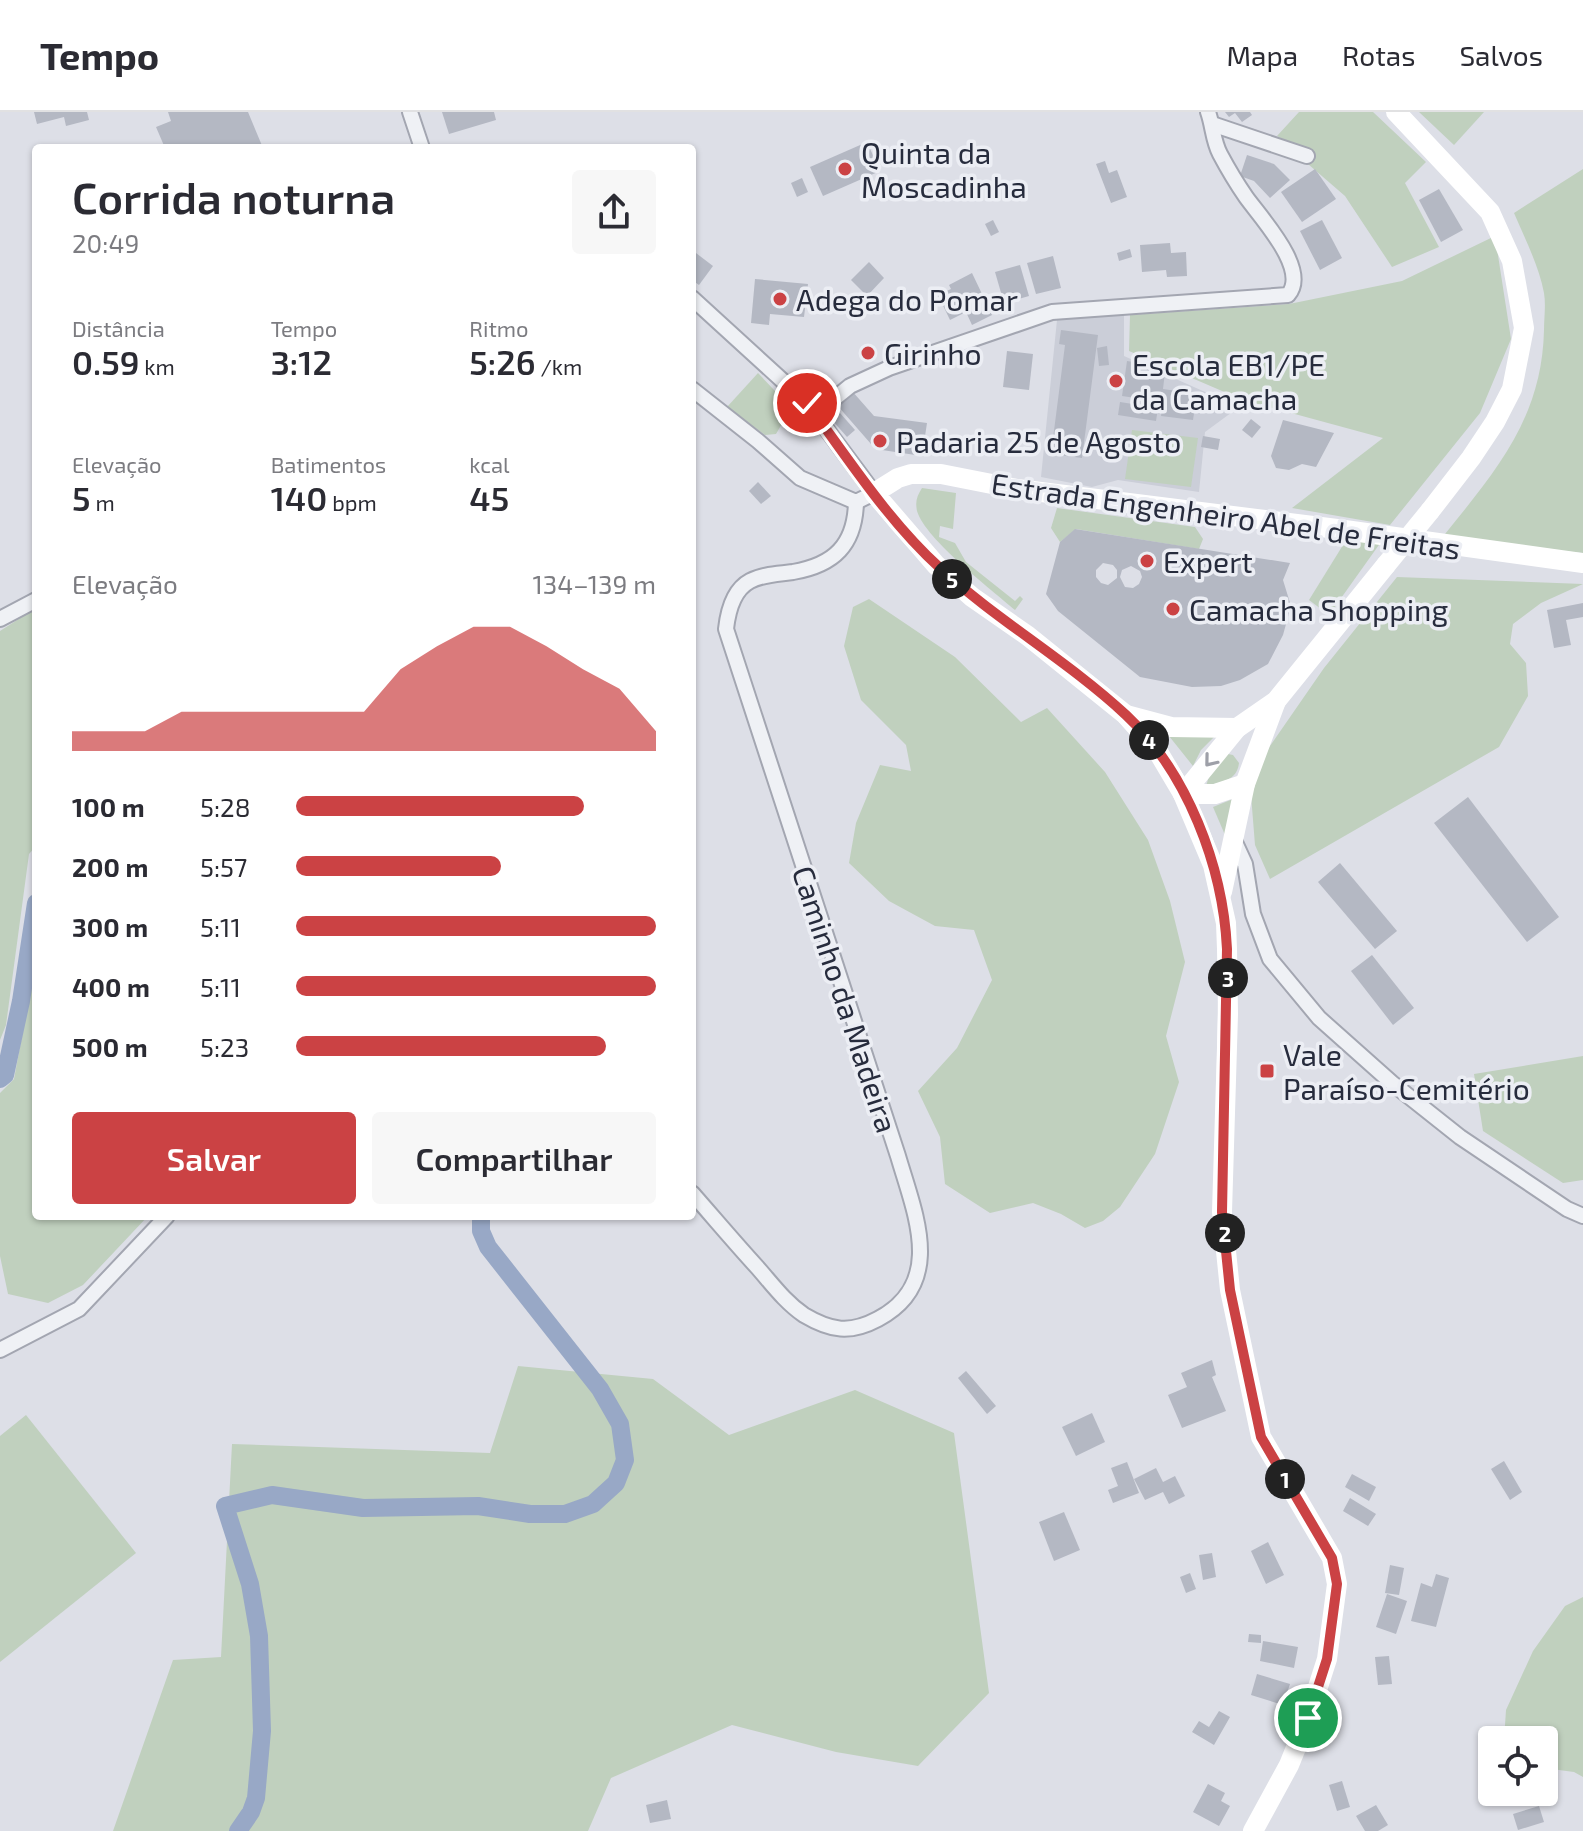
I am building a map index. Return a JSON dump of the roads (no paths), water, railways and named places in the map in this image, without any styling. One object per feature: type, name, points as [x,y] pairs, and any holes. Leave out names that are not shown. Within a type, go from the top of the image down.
[{"type":"main road","points":[[1183,794],[1237,728],[1276,701],[1471,458],[1512,389],[1524,328],[1512,261],[1490,212],[1396,112]]},
{"type":"main road","name":"Estrada Engenheiro Abel de Freitas","points":[[865,498],[898,478],[911,474],[941,474],[1017,489],[1583,563]]},
{"type":"main road","points":[[865,498],[972,597],[1028,636],[1126,715],[1157,750],[1183,794],[1213,865],[1226,923],[1228,1001],[1222,1212],[1230,1290],[1261,1437],[1332,1558],[1337,1584],[1327,1659],[1308,1718],[1289,1765],[1253,1831]]},
{"type":"main road","points":[[1221,896],[1248,775],[1276,701]]},
{"type":"main road","points":[[1126,715],[1171,727],[1237,728]]},
{"type":"main road","points":[[1237,728],[1248,775]]},
{"type":"main road","points":[[1183,794],[1215,794],[1248,775]]},
{"type":"street","points":[[410,112],[421,144]]},
{"type":"street","points":[[1210,118],[1307,156]]},
{"type":"street","points":[[807,403],[834,399],[850,386],[889,368],[1052,312],[1285,296],[1293,288],[1294,276],[1280,240],[1236,182],[1218,150],[1210,118]]},
{"type":"street","points":[[696,302],[807,403],[865,498]]},
{"type":"street","points":[[696,392],[800,478],[865,498]]},
{"type":"street","name":"Caminho da Madeira","points":[[696,1198],[785,1300],[819,1323],[840,1331],[857,1329],[892,1314],[911,1290],[921,1263],[915,1217],[898,1156],[726,629],[735,595],[748,582],[812,568],[833,559],[853,529],[865,498]]},
{"type":"street","points":[[0,619],[32,602]]},
{"type":"street","points":[[1233,837],[1245,864],[1253,914],[1270,959],[1319,1018],[1392,1083],[1460,1137],[1567,1209],[1583,1216]]},
{"type":"street","points":[[0,1350],[79,1309],[163,1220]]},
{"type":"waterway","points":[[0,1079],[5,1075],[21,1001],[32,929]]},
{"type":"waterway","points":[[238,1831],[256,1798],[262,1731],[259,1636],[250,1584],[225,1506],[272,1495],[363,1508],[478,1506],[530,1514],[565,1514],[593,1504],[616,1483],[625,1460],[620,1424],[600,1389],[488,1247],[481,1231],[481,1220]]},
{"type":"place","name":"Quinta da Moscadinha","points":[[845,169]]},
{"type":"place","name":"Adega do Pomar","points":[[780,299]]},
{"type":"place","name":"Girinho","points":[[868,353]]},
{"type":"place","name":"Escola EB1/PE da Camacha","points":[[1116,381]]},
{"type":"place","name":"Padaria 25 de Agosto","points":[[880,441]]},
{"type":"place","name":"Expert","points":[[1147,561]]},
{"type":"place","name":"Camacha Shopping","points":[[1173,609]]},
{"type":"place","name":"Vale Paraíso-Cemitério","points":[[1267,1071]]}]
